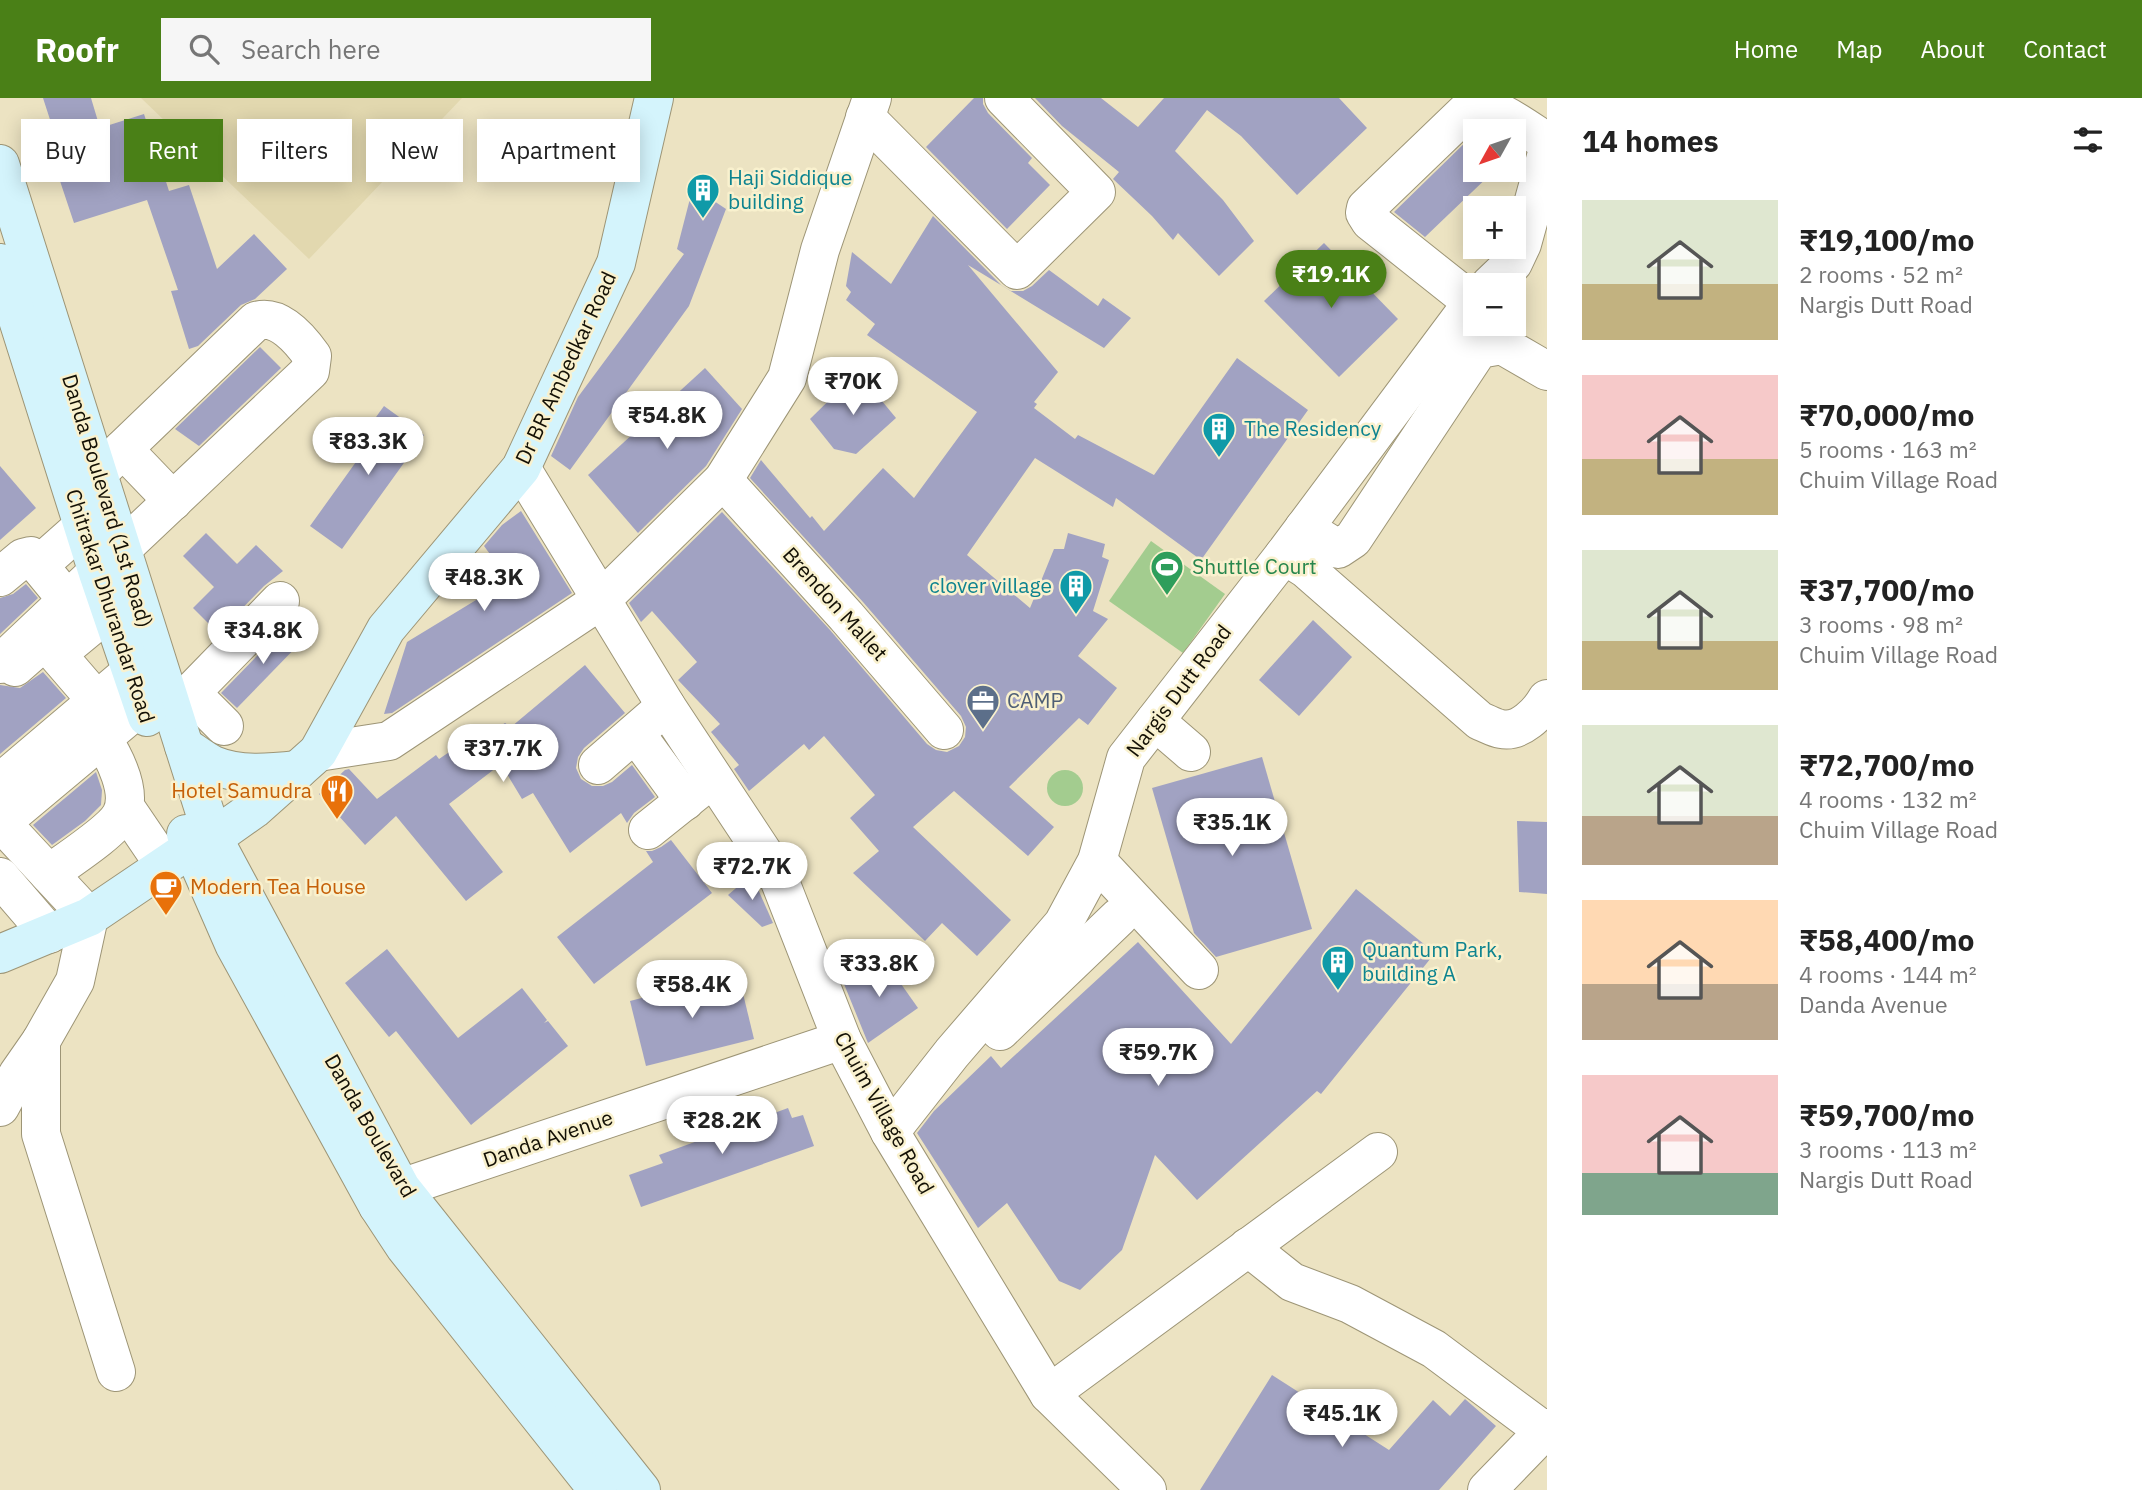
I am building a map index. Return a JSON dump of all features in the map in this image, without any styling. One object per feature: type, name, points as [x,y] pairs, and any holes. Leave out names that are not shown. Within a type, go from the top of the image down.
[{"type":"main road","name":"Dr BR Ambedkar Road","points":[[0,954],[89,917],[254,809],[308,761],[386,629],[521,468],[616,263],[654,98]]},
{"type":"main road","name":"Danda Boulevard (1st Road)","points":[[0,164],[9,271],[110,461],[110,562],[165,705],[190,851]]},
{"type":"main road","name":"Chitrakar Dhurandar Road","points":[[9,271],[83,526],[110,562],[110,610],[165,705],[190,851],[234,944],[310,1051]]},
{"type":"main road","points":[[165,705],[212,765],[258,774],[308,761]]},
{"type":"main road","name":"Danda Boulevard","points":[[190,851],[310,1051]]},
{"type":"main road","points":[[310,1051],[389,1197],[405,1247],[540,1391],[622,1487]]},
{"type":"street","points":[[308,761],[389,741],[601,600],[723,480],[787,378],[820,250],[869,108],[1017,270],[1096,192],[1004,98]]},
{"type":"street","points":[[1463,284],[1370,221],[1365,213],[1366,208],[1460,117],[1477,104],[1491,108],[1547,142]]},
{"type":"street","name":"Nargis Dutt Road","points":[[1502,273],[1513,263],[1522,244],[1547,153]]},
{"type":"street","name":"Nargis Dutt Road","points":[[890,1132],[952,1053],[1063,924],[1097,861],[1126,758],[1294,542],[1463,316]]},
{"type":"street","points":[[0,664],[110,562],[310,371],[312,356],[280,323],[264,318],[256,321],[110,461],[173,501]]},
{"type":"street","points":[[1294,542],[1338,549],[1353,539],[1479,349],[1502,345],[1547,371]]},
{"type":"street","name":"Chuim Village Road","points":[[521,468],[666,706],[699,790],[777,874],[842,1040],[890,1132],[1049,1394],[1147,1490]]},
{"type":"street","name":"Brendon Mallet","points":[[723,480],[944,730]]},
{"type":"street","points":[[38,565],[83,526]]},
{"type":"street","points":[[1294,542],[1324,584],[1480,721],[1504,730],[1524,724],[1541,710],[1547,699]]},
{"type":"street","points":[[0,577],[30,556],[68,601]]},
{"type":"street","points":[[7,808],[102,738],[165,705],[280,601]]},
{"type":"street","points":[[58,653],[110,610]]},
{"type":"street","points":[[0,680],[43,643],[58,653],[97,701],[165,705],[224,726]]},
{"type":"street","points":[[7,808],[97,701]]},
{"type":"street","points":[[598,765],[666,706]]},
{"type":"street","points":[[1155,721],[1191,752]]},
{"type":"street","points":[[636,734],[699,790],[648,831]]},
{"type":"street","points":[[49,874],[113,825],[125,807],[122,778],[116,759],[102,738]]},
{"type":"street","points":[[125,807],[190,851]]},
{"type":"street","points":[[0,1107],[75,981],[89,917],[49,874],[7,808]]},
{"type":"street","points":[[1097,861],[1199,970]]},
{"type":"street","points":[[2,885],[49,934]]},
{"type":"street","points":[[952,1053],[974,1051],[988,1043],[1119,917]]},
{"type":"street","name":"Danda Avenue","points":[[389,1197],[842,1040]]},
{"type":"street","points":[[41,1041],[41,1134],[116,1371]]},
{"type":"street","points":[[1049,1394],[1378,1152]]},
{"type":"street","points":[[1248,1247],[1292,1282],[1350,1304],[1434,1349],[1546,1430],[1487,1490]]},
{"type":"shaded area","points":[[141,98],[462,98],[442,119],[366,119],[366,182],[382,182],[309,259],[223,177],[223,119],[163,119]]},
{"type":"green space","name":"Shuttle Court","points":[[1151,541],[1225,594],[1183,653],[1109,601]]},
{"type":"green space","points":[[1065,770],[1078,775],[1083,788],[1078,801],[1065,806],[1052,801],[1047,788],[1052,775]]},
{"type":"building","points":[[43,98],[91,98],[97,119],[50,119]]},
{"type":"building","points":[[974,98],[983,98],[988,113],[1032,158],[1028,163],[1050,185],[1007,229],[926,147]]},
{"type":"building","points":[[1035,98],[1101,98],[1138,127],[1164,98],[1339,98],[1367,128],[1297,195],[1241,136],[1207,110],[1175,151],[1223,200],[1254,241],[1219,276],[1178,233],[1173,240],[1113,179],[1119,172],[1062,126]]},
{"type":"building","points":[[144,114],[146,119],[128,119]]},
{"type":"building","points":[[124,120],[124,182],[166,182],[169,191],[189,185],[217,269],[254,234],[287,269],[255,299],[241,305],[198,346],[189,349],[171,291],[178,290],[147,200],[74,223],[60,182],[110,182],[110,125]]},
{"type":"building","points":[[1463,145],[1463,182],[1482,182],[1468,196],[1463,196],[1463,201],[1425,237],[1394,212]]},
{"type":"building","points":[[693,187],[726,209],[689,306],[570,470],[551,456],[578,397],[684,254],[677,249]]},
{"type":"building","points":[[933,216],[1001,285],[1011,291],[1023,291],[1049,270],[1098,306],[1103,298],[1131,318],[1104,348],[968,265],[1058,372],[1034,402],[1037,404],[1034,408],[1075,439],[1078,435],[1154,475],[1237,358],[1308,410],[1201,560],[1116,498],[1113,507],[1035,458],[967,555],[1030,608],[1054,549],[1064,549],[1068,533],[1105,544],[1102,557],[1109,560],[1093,611],[1108,619],[1078,656],[1117,688],[1088,725],[1079,718],[1009,787],[1054,827],[1028,856],[954,791],[913,827],[1011,920],[977,956],[942,923],[925,941],[853,873],[879,851],[850,818],[875,795],[824,736],[809,750],[804,744],[749,791],[734,769],[739,765],[711,732],[720,724],[678,680],[697,662],[652,611],[641,622],[629,603],[722,512],[830,630],[927,744],[936,750],[947,752],[959,746],[965,737],[966,727],[961,716],[863,602],[750,478],[761,460],[824,531],[883,468],[914,498],[977,412],[867,335],[875,324],[846,300],[851,292],[846,286],[852,252],[891,284]]},
{"type":"building","points":[[1324,243],[1398,319],[1339,377],[1264,301]]},
{"type":"building","points":[[260,347],[281,368],[199,446],[175,429]]},
{"type":"building","points":[[705,368],[742,409],[706,466],[638,533],[588,475]]},
{"type":"building","points":[[858,372],[896,418],[856,454],[834,449],[810,419]]},
{"type":"building","points":[[384,406],[424,435],[342,549],[310,526],[371,441],[363,435]]},
{"type":"building","points":[[0,466],[36,508],[0,540]]},
{"type":"building","points":[[521,511],[572,593],[392,713],[384,714],[407,642],[509,580],[484,546],[502,525]]},
{"type":"building","points":[[206,533],[237,564],[256,545],[283,571],[264,586],[218,633],[193,608],[214,587],[183,556]]},
{"type":"building","points":[[26,584],[38,598],[0,634],[0,598],[13,594]]},
{"type":"building","points":[[1313,620],[1352,657],[1299,716],[1259,680]]},
{"type":"building","points":[[289,623],[304,639],[237,708],[221,693]]},
{"type":"building","points":[[585,665],[625,713],[584,748],[578,757],[576,768],[581,779],[592,786],[603,786],[632,765],[655,797],[634,813],[627,823],[621,813],[570,853],[533,793],[522,799],[501,764],[449,804],[503,872],[466,901],[396,816],[365,845],[319,794],[349,769],[377,799],[436,755],[439,759],[467,740],[470,745],[505,723],[511,727]]},
{"type":"building","points":[[43,672],[66,698],[0,754],[0,685],[20,688]]},
{"type":"building","points":[[1262,757],[1312,929],[1216,957],[1194,933],[1152,788]]},
{"type":"building","points":[[96,772],[102,790],[101,805],[85,821],[52,845],[33,825]]},
{"type":"building","points":[[1517,821],[1547,822],[1547,894],[1519,892]]},
{"type":"building","points":[[671,840],[712,893],[594,984],[557,937],[653,862],[646,851],[652,851]]},
{"type":"building","points":[[753,878],[773,923],[762,927],[728,895],[743,882]]},
{"type":"building","points":[[1356,889],[1435,953],[1321,1094],[1317,1091],[1197,1200],[1155,1155],[1122,1250],[1080,1290],[1059,1281],[1007,1203],[978,1228],[917,1133],[934,1111],[991,1056],[1001,1068],[1138,942],[1231,1044]]},
{"type":"building","points":[[387,949],[458,1038],[522,988],[547,1020],[544,1023],[548,1021],[568,1046],[471,1125],[396,1031],[389,1037],[345,983]]},
{"type":"building","points":[[882,957],[918,1008],[868,1043],[844,984]]},
{"type":"building","points":[[738,973],[754,1039],[646,1066],[630,1001]]},
{"type":"building","points":[[788,1108],[792,1118],[803,1115],[814,1146],[641,1207],[629,1175],[663,1163],[659,1155]]},
{"type":"building","points":[[1272,1375],[1389,1450],[1433,1400],[1450,1416],[1465,1399],[1496,1426],[1439,1490],[1200,1490]]},
{"type":"place","name":"Haji Siddique building","points":[[703,220]]},
{"type":"place","name":"The Residency","points":[[1219,459]]},
{"type":"place","name":"Shuttle Court","points":[[1167,597]]},
{"type":"place","name":"clover village","points":[[1076,616]]},
{"type":"place","name":"CAMP","points":[[983,731]]},
{"type":"place","name":"Hotel Samudra","points":[[337,821]]},
{"type":"place","name":"Modern Tea House","points":[[166,917]]},
{"type":"place","name":"Quantum Park, building A","points":[[1338,992]]}]
